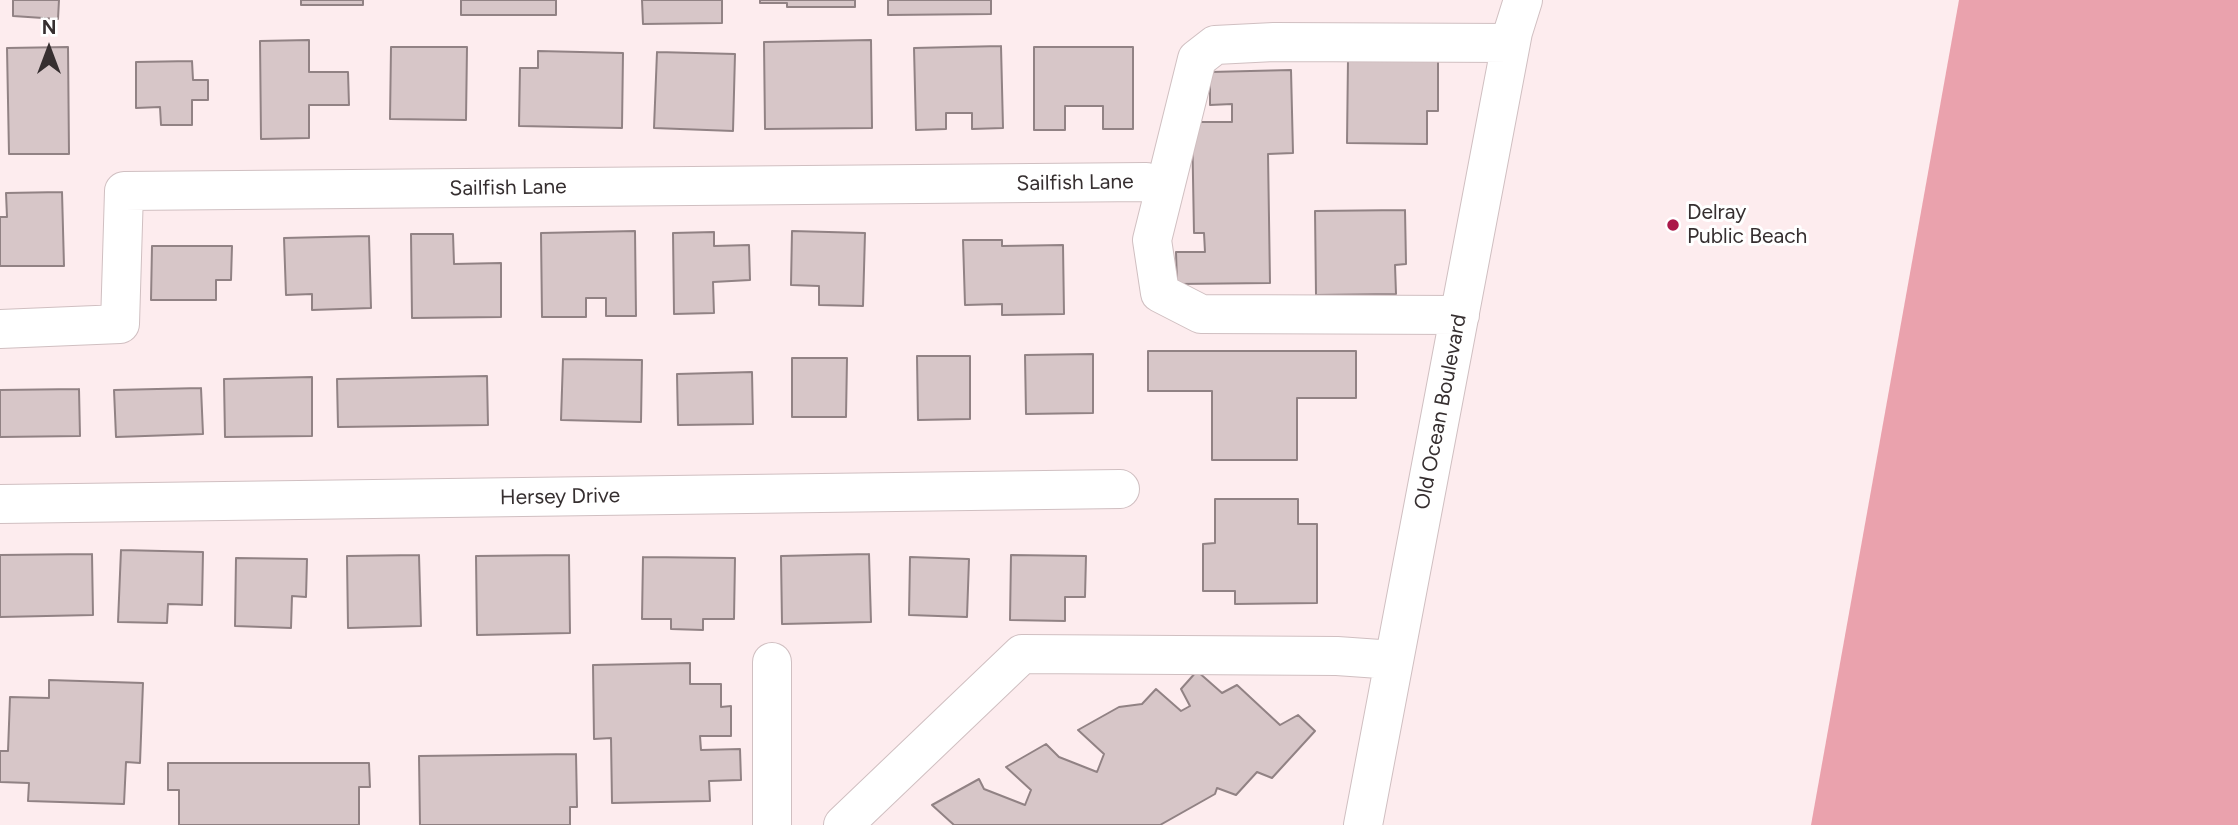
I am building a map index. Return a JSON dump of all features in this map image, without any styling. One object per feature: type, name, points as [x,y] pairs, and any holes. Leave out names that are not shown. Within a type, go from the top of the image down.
[{"type":"street","name":"Old Ocean Boulevard","points":[[1363,825],[1511,43],[1522,0]]},
{"type":"street","points":[[1460,315],[1201,314],[1160,293],[1152,240],[1197,59],[1215,46],[1275,41],[1511,43]]},
{"type":"street","name":"Sailfish Lane","points":[[0,329],[120,324],[124,191],[1146,182]]},
{"type":"street","name":"Hersey Drive","points":[[0,504],[1119,489]]},
{"type":"street","points":[[857,820],[1022,654],[1337,656],[1394,660]]},
{"type":"street","points":[[772,662],[772,825]]},
{"type":"shaded area","points":[[1959,0],[2238,0],[2238,825],[1811,825]]},
{"type":"building","points":[[13,0],[59,0],[58,19],[13,16]]},
{"type":"building","points":[[301,0],[363,0],[363,5],[301,5]]},
{"type":"building","points":[[461,0],[556,0],[556,15],[461,15]]},
{"type":"building","points":[[642,0],[722,0],[722,23],[643,24]]},
{"type":"building","points":[[760,0],[855,0],[855,7],[787,7],[787,3],[760,3]]},
{"type":"building","points":[[888,0],[991,0],[991,14],[888,15]]},
{"type":"building","points":[[309,40],[309,72],[348,72],[349,105],[309,105],[309,138],[261,139],[260,41]]},
{"type":"building","points":[[871,40],[872,128],[765,129],[764,42]]},
{"type":"building","points":[[1001,46],[1003,128],[972,129],[972,113],[946,113],[946,129],[916,130],[914,48]]},
{"type":"building","points":[[68,47],[69,154],[9,154],[7,48]]},
{"type":"building","points":[[391,47],[467,47],[466,120],[390,119]]},
{"type":"building","points":[[1034,47],[1133,47],[1133,129],[1103,129],[1103,106],[1065,106],[1065,130],[1034,130]]},
{"type":"building","points":[[538,51],[623,53],[622,128],[519,126],[520,68],[538,68]]},
{"type":"building","points":[[657,52],[735,54],[733,131],[654,128]]},
{"type":"building","points":[[1348,59],[1438,60],[1438,111],[1427,111],[1427,144],[1347,143]]},
{"type":"building","points":[[192,61],[193,80],[208,80],[208,100],[192,100],[192,125],[161,125],[160,107],[136,108],[136,62]]},
{"type":"building","points":[[1291,70],[1293,153],[1268,154],[1270,283],[1177,284],[1176,252],[1205,252],[1204,233],[1194,233],[1192,122],[1232,122],[1232,104],[1210,105],[1210,72]]},
{"type":"building","points":[[62,192],[64,266],[0,266],[0,217],[7,217],[6,193]]},
{"type":"building","points":[[1405,210],[1406,264],[1395,265],[1396,294],[1316,295],[1315,211]]},
{"type":"building","points":[[635,231],[636,316],[606,316],[606,298],[586,298],[586,317],[542,317],[541,233]]},
{"type":"building","points":[[792,231],[865,233],[863,306],[819,305],[819,286],[791,285]]},
{"type":"building","points":[[714,232],[714,246],[749,245],[750,280],[713,282],[714,313],[674,314],[673,233]]},
{"type":"building","points":[[411,234],[453,234],[454,264],[501,263],[501,317],[412,318]]},
{"type":"building","points":[[369,236],[371,308],[312,310],[312,294],[286,295],[284,238]]},
{"type":"building","points":[[963,240],[1002,240],[1002,246],[1063,245],[1064,314],[1002,315],[1002,304],[965,305]]},
{"type":"building","points":[[152,246],[232,246],[231,280],[216,280],[216,300],[151,300]]},
{"type":"building","points":[[1148,351],[1356,351],[1356,398],[1297,398],[1297,460],[1212,460],[1212,391],[1148,391]]},
{"type":"building","points":[[1093,354],[1093,413],[1026,414],[1025,355]]},
{"type":"building","points":[[917,356],[970,356],[970,419],[918,420]]},
{"type":"building","points":[[792,358],[847,358],[846,417],[792,417]]},
{"type":"building","points":[[563,359],[642,360],[641,422],[561,420]]},
{"type":"building","points":[[752,372],[753,424],[678,425],[677,374]]},
{"type":"building","points":[[487,376],[488,425],[338,427],[337,379]]},
{"type":"building","points":[[312,377],[312,436],[225,437],[224,379]]},
{"type":"building","points":[[201,388],[203,434],[116,437],[114,390]]},
{"type":"building","points":[[79,389],[80,436],[0,437],[0,390]]},
{"type":"building","points":[[1215,499],[1298,499],[1298,524],[1317,524],[1317,603],[1235,604],[1235,591],[1203,591],[1203,544],[1215,543]]},
{"type":"building","points":[[121,550],[203,552],[202,605],[168,604],[167,623],[118,622]]},
{"type":"building","points":[[92,554],[93,615],[0,617],[0,555]]},
{"type":"building","points":[[869,554],[871,622],[782,624],[781,556]]},
{"type":"building","points":[[419,555],[421,626],[348,628],[347,556]]},
{"type":"building","points":[[569,555],[570,633],[477,635],[476,556]]},
{"type":"building","points":[[1011,555],[1086,556],[1085,597],[1065,597],[1065,621],[1010,620]]},
{"type":"building","points":[[643,557],[735,558],[734,619],[703,619],[703,630],[671,629],[671,619],[642,619]]},
{"type":"building","points":[[910,557],[969,559],[967,617],[909,615]]},
{"type":"building","points":[[236,558],[307,559],[306,597],[292,596],[291,628],[235,626]]},
{"type":"building","points":[[690,663],[690,684],[721,684],[721,707],[731,706],[731,736],[700,736],[701,750],[740,749],[741,780],[709,781],[710,801],[612,803],[611,738],[594,739],[593,665]]},
{"type":"building","points":[[1197,671],[1222,693],[1237,685],[1280,725],[1298,715],[1315,731],[1272,778],[1257,772],[1236,795],[1217,788],[1215,794],[1160,825],[954,825],[932,805],[979,779],[984,789],[1025,805],[1031,790],[1006,767],[1046,744],[1059,757],[1097,772],[1104,754],[1078,730],[1119,707],[1142,704],[1156,689],[1181,711],[1190,706],[1181,689]]},
{"type":"building","points":[[49,680],[143,683],[140,763],[126,762],[124,804],[28,801],[29,783],[0,782],[0,751],[8,751],[10,697],[49,698]]},
{"type":"building","points":[[576,754],[577,807],[570,807],[570,825],[420,825],[419,756]]},
{"type":"building","points":[[168,763],[369,763],[370,787],[359,787],[359,825],[179,825],[179,790],[168,790]]},
{"type":"place","name":"Delray Public Beach","points":[[1673,225]]}]
